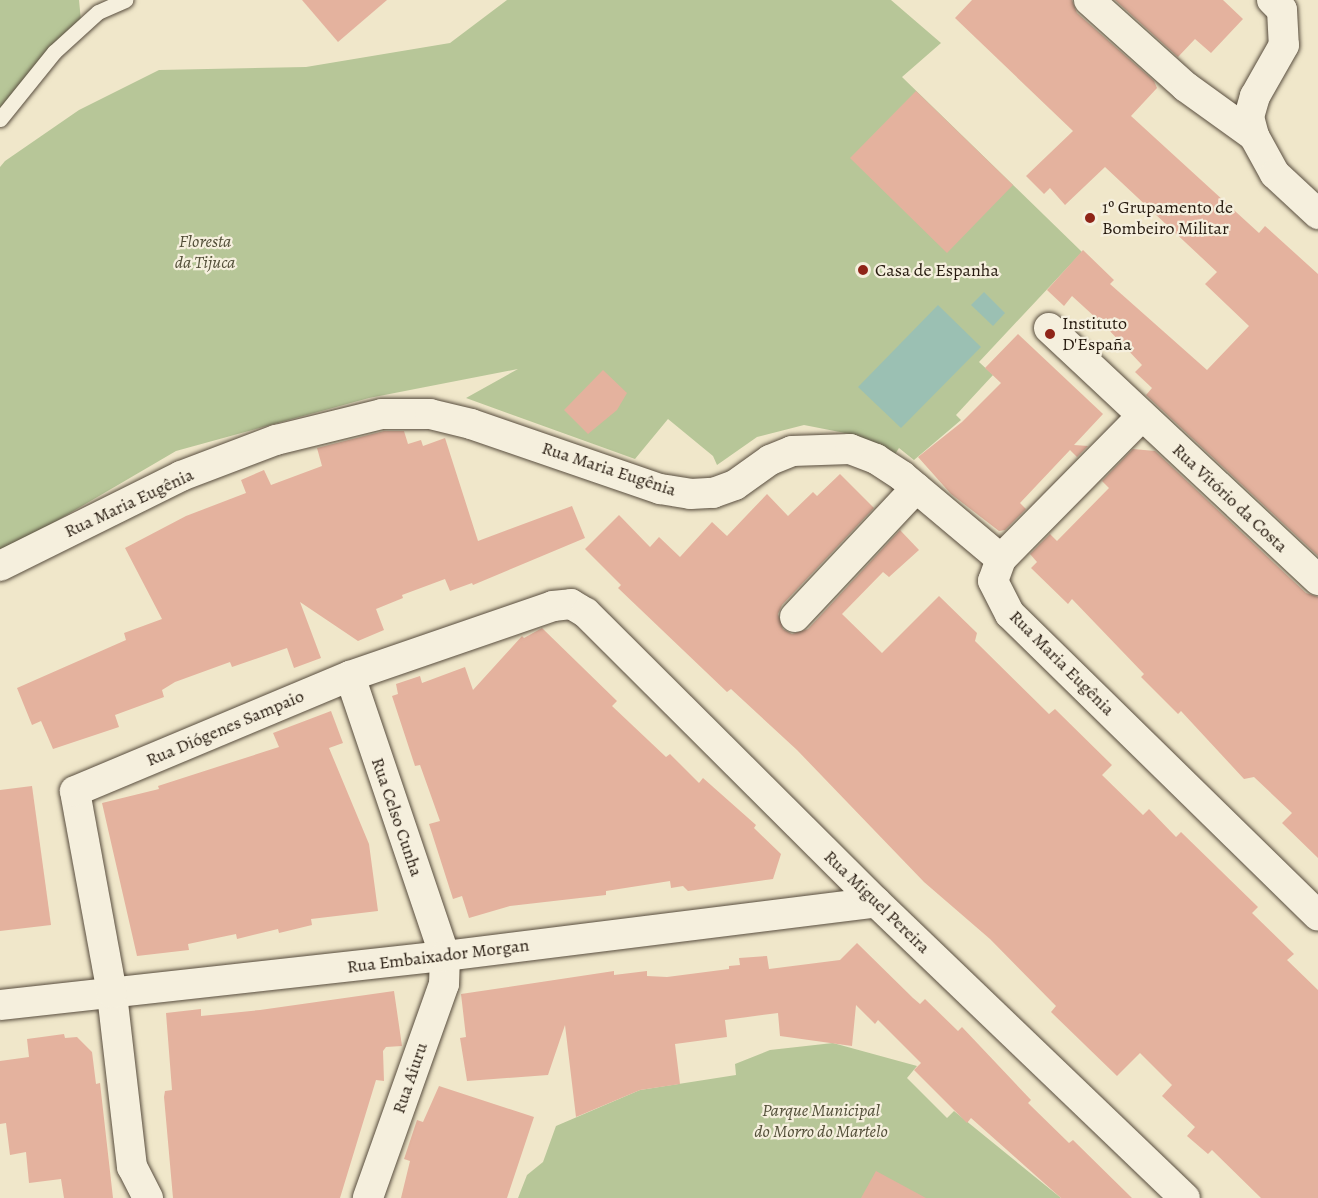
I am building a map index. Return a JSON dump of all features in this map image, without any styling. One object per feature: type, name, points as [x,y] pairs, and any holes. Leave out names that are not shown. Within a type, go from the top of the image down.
[{"type":"street","points":[[1089,0],[1186,87],[1254,136]]},
{"type":"street","points":[[1272,0],[1282,10],[1284,45],[1255,96],[1249,117],[1254,136],[1275,174],[1318,214]]},
{"type":"street","name":"Rua Vitório da Costa","points":[[1049,328],[1318,580]]},
{"type":"street","name":"Rua Maria Eugênia","points":[[0,566],[181,476],[276,440],[382,414],[430,414],[471,424],[660,489],[691,494],[713,493],[735,485],[770,460],[792,451],[818,447],[850,449],[876,459],[916,488],[1001,559],[993,581],[1010,614],[1318,916]]},
{"type":"street","points":[[1001,559],[1142,416]]},
{"type":"street","points":[[795,617],[916,488]]},
{"type":"street","name":"Rua Diógenes Sampaio","points":[[112,993],[75,791],[350,676],[552,606],[571,604]]},
{"type":"street","name":"Rua Miguel Pereira","points":[[571,604],[586,613],[876,902],[1185,1198]]},
{"type":"street","name":"Rua Celso Cunha","points":[[350,676],[445,956]]},
{"type":"street","name":"Rua Embaixador Morgan","points":[[0,1005],[445,956],[876,902]]},
{"type":"street","name":"Rua Aiuru","points":[[368,1198],[444,984],[445,956]]},
{"type":"street","points":[[112,993],[132,1167],[148,1198]]},
{"type":"lane","points":[[0,119],[54,52],[98,12],[125,0]]},
{"type":"green space","points":[[0,0],[79,0],[82,32],[0,108]]},
{"type":"green space","name":"Floresta da Tijuca","points":[[507,0],[891,0],[941,43],[902,77],[1082,252],[979,362],[993,375],[956,415],[961,420],[914,460],[899,448],[892,459],[850,434],[804,425],[757,437],[717,465],[713,456],[668,419],[635,459],[466,398],[518,369],[369,398],[176,451],[0,554],[0,167],[5,161],[79,110],[159,70],[306,67],[450,43]]},
{"type":"green space","name":"Parque Municipal do Morro do Martelo","points":[[833,1043],[917,1066],[907,1078],[947,1118],[954,1111],[1061,1198],[518,1198],[527,1175],[543,1162],[556,1126],[640,1090],[736,1075],[735,1064],[770,1050]]},
{"type":"water","points":[[984,292],[1005,313],[993,326],[971,305]]},
{"type":"water","points":[[938,305],[981,347],[901,428],[858,387]]},
{"type":"building","points":[[302,0],[387,0],[338,42]]},
{"type":"building","points":[[972,0],[1072,0],[1077,13],[1154,81],[1157,88],[1131,116],[1259,233],[1265,226],[1318,274],[1318,556],[1146,395],[1152,388],[1135,372],[1142,365],[1107,328],[1072,296],[1064,306],[1047,290],[1083,250],[1114,280],[1110,284],[1207,370],[1249,326],[1205,284],[1217,272],[1105,167],[1065,205],[1050,188],[1044,194],[1026,176],[1073,131],[955,18]]},
{"type":"building","points":[[1115,0],[1223,0],[1243,19],[1211,53],[1195,39],[1178,57]]},
{"type":"building","points":[[916,91],[1013,185],[947,253],[850,158]]},
{"type":"building","points":[[1018,334],[1103,414],[1074,445],[1088,446],[1077,457],[1070,450],[1020,503],[1026,509],[1005,530],[999,531],[951,494],[918,457],[962,422],[1001,383],[985,368]]},
{"type":"building","points":[[603,370],[627,393],[617,410],[588,434],[564,410]]},
{"type":"building","points":[[384,431],[404,431],[408,444],[421,440],[423,446],[445,438],[478,541],[572,506],[585,538],[473,585],[472,583],[450,591],[445,579],[402,595],[403,598],[376,609],[384,630],[358,641],[300,602],[321,658],[294,668],[287,648],[232,667],[230,662],[175,682],[162,690],[164,697],[115,715],[119,727],[53,749],[41,721],[32,725],[17,688],[126,640],[124,633],[162,619],[125,548],[186,516],[246,493],[241,480],[264,470],[271,485],[322,466],[317,448]]},
{"type":"building","points":[[1133,449],[1155,451],[1306,593],[1318,597],[1318,858],[1282,823],[1292,813],[1254,777],[1244,779],[1181,711],[1178,714],[1141,677],[1144,674],[1072,599],[1068,604],[1031,568],[1037,562],[1030,554],[1050,534],[1057,541],[1109,488],[1102,481]]},
{"type":"building","points":[[840,474],[874,508],[782,605],[778,614],[783,629],[792,634],[808,629],[900,530],[919,550],[889,577],[883,572],[842,614],[882,653],[939,596],[977,633],[975,641],[1049,714],[1055,709],[1112,765],[1102,775],[1143,815],[1149,809],[1176,837],[1181,832],[1258,907],[1252,913],[1294,954],[1287,960],[1318,990],[1318,1198],[1261,1198],[1212,1150],[1208,1154],[1187,1136],[1195,1127],[1162,1096],[1172,1085],[1140,1053],[1117,1076],[1051,1012],[1056,1006],[990,939],[924,882],[797,750],[731,689],[727,692],[618,588],[621,585],[585,549],[619,515],[650,547],[659,537],[680,557],[712,522],[727,536],[767,494],[788,516],[813,492],[817,496]]},
{"type":"building","points":[[542,628],[617,701],[612,706],[666,757],[670,754],[699,783],[703,778],[756,825],[754,828],[781,854],[773,879],[688,891],[683,886],[671,888],[670,881],[606,891],[606,895],[510,906],[469,918],[462,896],[453,899],[429,824],[440,821],[420,765],[415,766],[392,696],[398,694],[396,684],[420,676],[422,683],[465,667],[473,690],[522,636],[524,638]]},
{"type":"building","points":[[331,711],[343,743],[329,748],[369,844],[378,911],[311,919],[312,925],[279,933],[278,929],[237,939],[236,934],[188,944],[189,950],[137,956],[102,803],[159,789],[158,786],[279,747],[273,733]]},
{"type":"building","points":[[32,786],[51,925],[0,931],[0,790]]},
{"type":"building","points":[[857,943],[920,1004],[925,999],[958,1031],[962,1027],[1031,1100],[1028,1103],[1069,1143],[1073,1140],[1132,1198],[1061,1198],[971,1118],[967,1123],[914,1070],[921,1063],[878,1020],[875,1024],[856,1005],[852,1046],[780,1036],[778,1013],[725,1020],[727,1037],[675,1044],[680,1084],[640,1090],[576,1117],[565,1025],[548,1075],[467,1081],[460,1038],[466,1037],[461,994],[614,971],[614,975],[647,971],[647,976],[667,977],[729,969],[729,966],[740,965],[739,958],[767,956],[769,969],[840,960]]},
{"type":"building","points":[[394,991],[402,1046],[386,1047],[383,1051],[384,1081],[376,1080],[340,1198],[173,1198],[164,1097],[165,1091],[172,1090],[166,1013],[201,1009],[201,1016]]},
{"type":"building","points":[[64,1034],[65,1038],[77,1037],[92,1052],[96,1084],[100,1083],[113,1198],[64,1198],[61,1179],[29,1183],[26,1152],[10,1155],[6,1123],[0,1124],[0,1061],[29,1057],[27,1039]]},
{"type":"building","points":[[439,1086],[534,1117],[507,1198],[401,1198],[410,1161],[404,1159],[417,1120],[423,1122]]},
{"type":"building","points":[[876,1171],[926,1198],[861,1198]]},
{"type":"place","name":"1º Grupamento de Bombeiro Militar","points":[[1090,218]]},
{"type":"place","name":"Casa de Espanha","points":[[863,270]]},
{"type":"place","name":"Instituto D'España","points":[[1050,334]]}]
